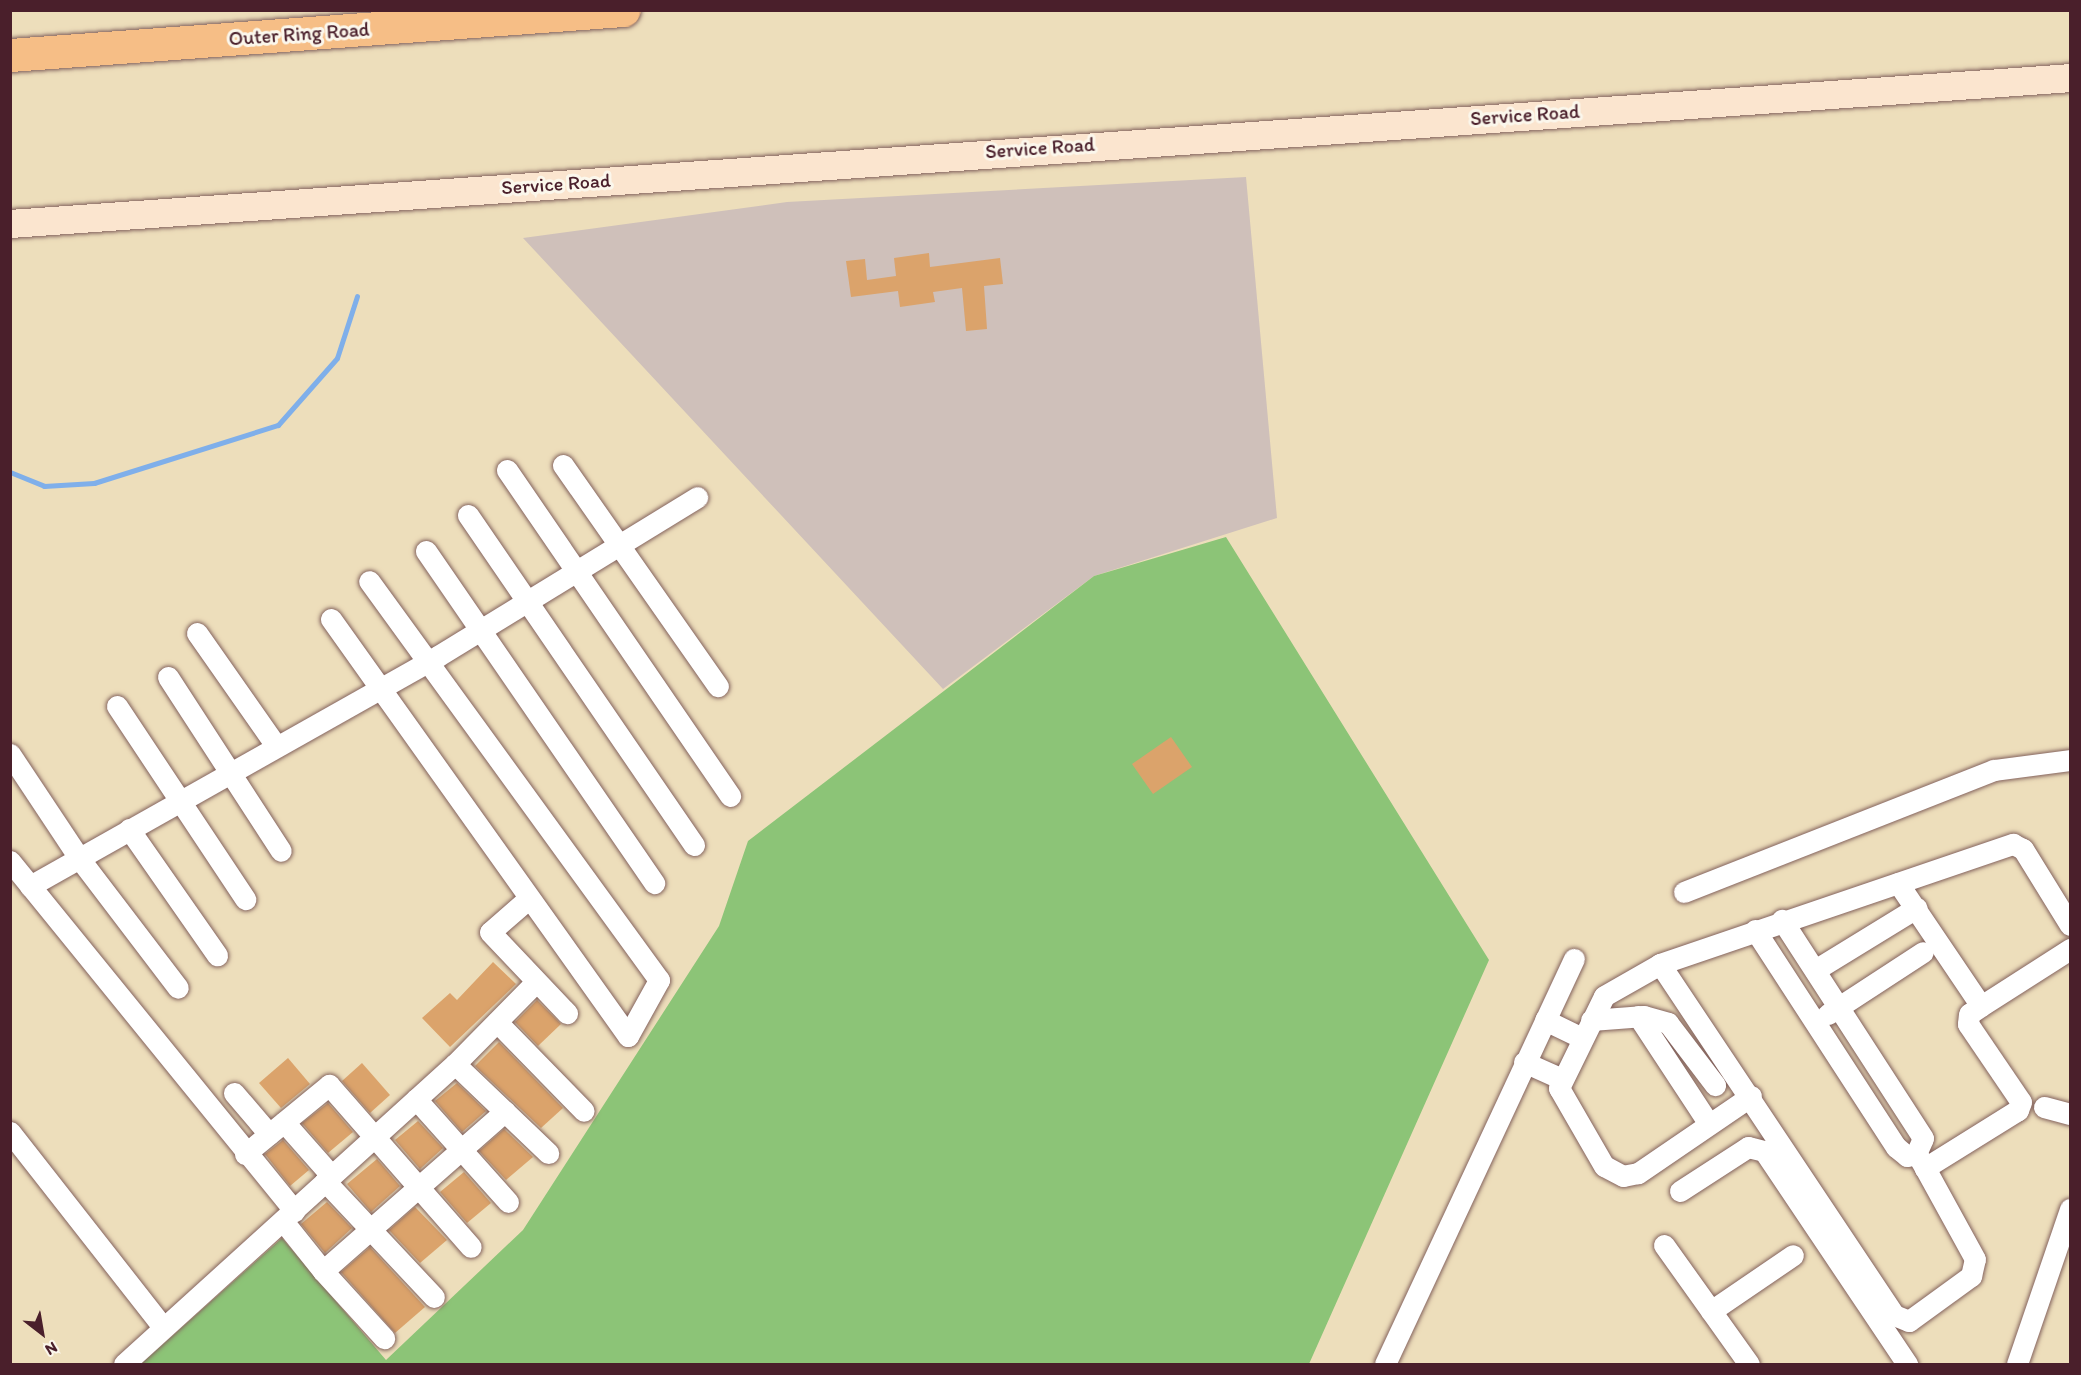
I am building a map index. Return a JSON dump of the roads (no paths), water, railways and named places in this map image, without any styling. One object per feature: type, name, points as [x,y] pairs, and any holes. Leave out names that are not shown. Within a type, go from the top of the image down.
[{"type":"highway","name":"Outer Ring Road","points":[[10,55],[623,10]]},
{"type":"main road","name":"Service Road","points":[[10,224],[2070,78]]},
{"type":"street","points":[[563,465],[617,546],[718,686]]},
{"type":"street","points":[[507,470],[730,796]]},
{"type":"street","points":[[30,886],[424,664],[697,497]]},
{"type":"street","points":[[468,514],[524,603],[694,845]]},
{"type":"street","points":[[426,551],[477,632],[654,883]]},
{"type":"street","points":[[331,620],[628,1036],[659,980],[424,664],[369,581]]},
{"type":"street","points":[[197,633],[276,746]]},
{"type":"street","points":[[168,677],[281,851]]},
{"type":"street","points":[[117,706],[245,899]]},
{"type":"street","points":[[10,754],[79,858],[178,988]]},
{"type":"street","points":[[1684,892],[1994,770],[2070,760]]},
{"type":"street","points":[[129,829],[216,955]]},
{"type":"street","points":[[1751,1096],[1638,1173],[1616,1175],[1560,1094],[1562,1079],[1608,993],[1660,964],[1782,920],[2013,844],[2023,849],[2070,925]]},
{"type":"street","points":[[10,861],[245,1154],[288,1216],[322,1271],[384,1338]]},
{"type":"street","points":[[1898,883],[1981,1006]]},
{"type":"street","points":[[528,899],[490,932],[567,1013]]},
{"type":"street","points":[[1815,970],[1916,908]]},
{"type":"street","points":[[1660,964],[1751,1096],[1894,1315],[1909,1320],[1971,1276],[1975,1259],[1921,1161],[1923,1138],[1782,920]]},
{"type":"street","points":[[1755,930],[1900,1152],[1921,1161]]},
{"type":"street","points":[[1921,1161],[2018,1110],[2021,1102],[1968,1024],[1969,1014],[2070,949]]},
{"type":"street","points":[[1815,1022],[1923,952]]},
{"type":"street","points":[[1385,1365],[1524,1062],[1574,959]]},
{"type":"street","points":[[124,1365],[163,1327],[455,1064],[536,982]]},
{"type":"street","points":[[1545,1020],[1587,1029],[1638,1016],[1678,1030],[1715,1085]]},
{"type":"street","points":[[1638,1016],[1709,1124]]},
{"type":"street","points":[[497,1022],[584,1111]]},
{"type":"street","points":[[1524,1062],[1562,1079]]},
{"type":"street","points":[[455,1064],[548,1153]]},
{"type":"street","points":[[245,1154],[329,1085],[418,1192],[471,1248]]},
{"type":"street","points":[[234,1093],[277,1128],[327,1178],[434,1297]]},
{"type":"street","points":[[416,1099],[508,1202]]},
{"type":"street","points":[[2044,1107],[2070,1114]]},
{"type":"street","points":[[322,1271],[370,1228],[418,1192],[505,1111]]},
{"type":"street","points":[[10,1132],[163,1327]]},
{"type":"street","points":[[1680,1191],[1748,1147],[1764,1150],[1907,1365]]},
{"type":"street","points":[[2017,1365],[2070,1209]]},
{"type":"street","points":[[1664,1245],[1749,1365]]},
{"type":"street","points":[[1711,1311],[1792,1255]]},
{"type":"waterway","points":[[10,472],[44,486],[94,483],[278,425],[337,358],[357,296]]}]
